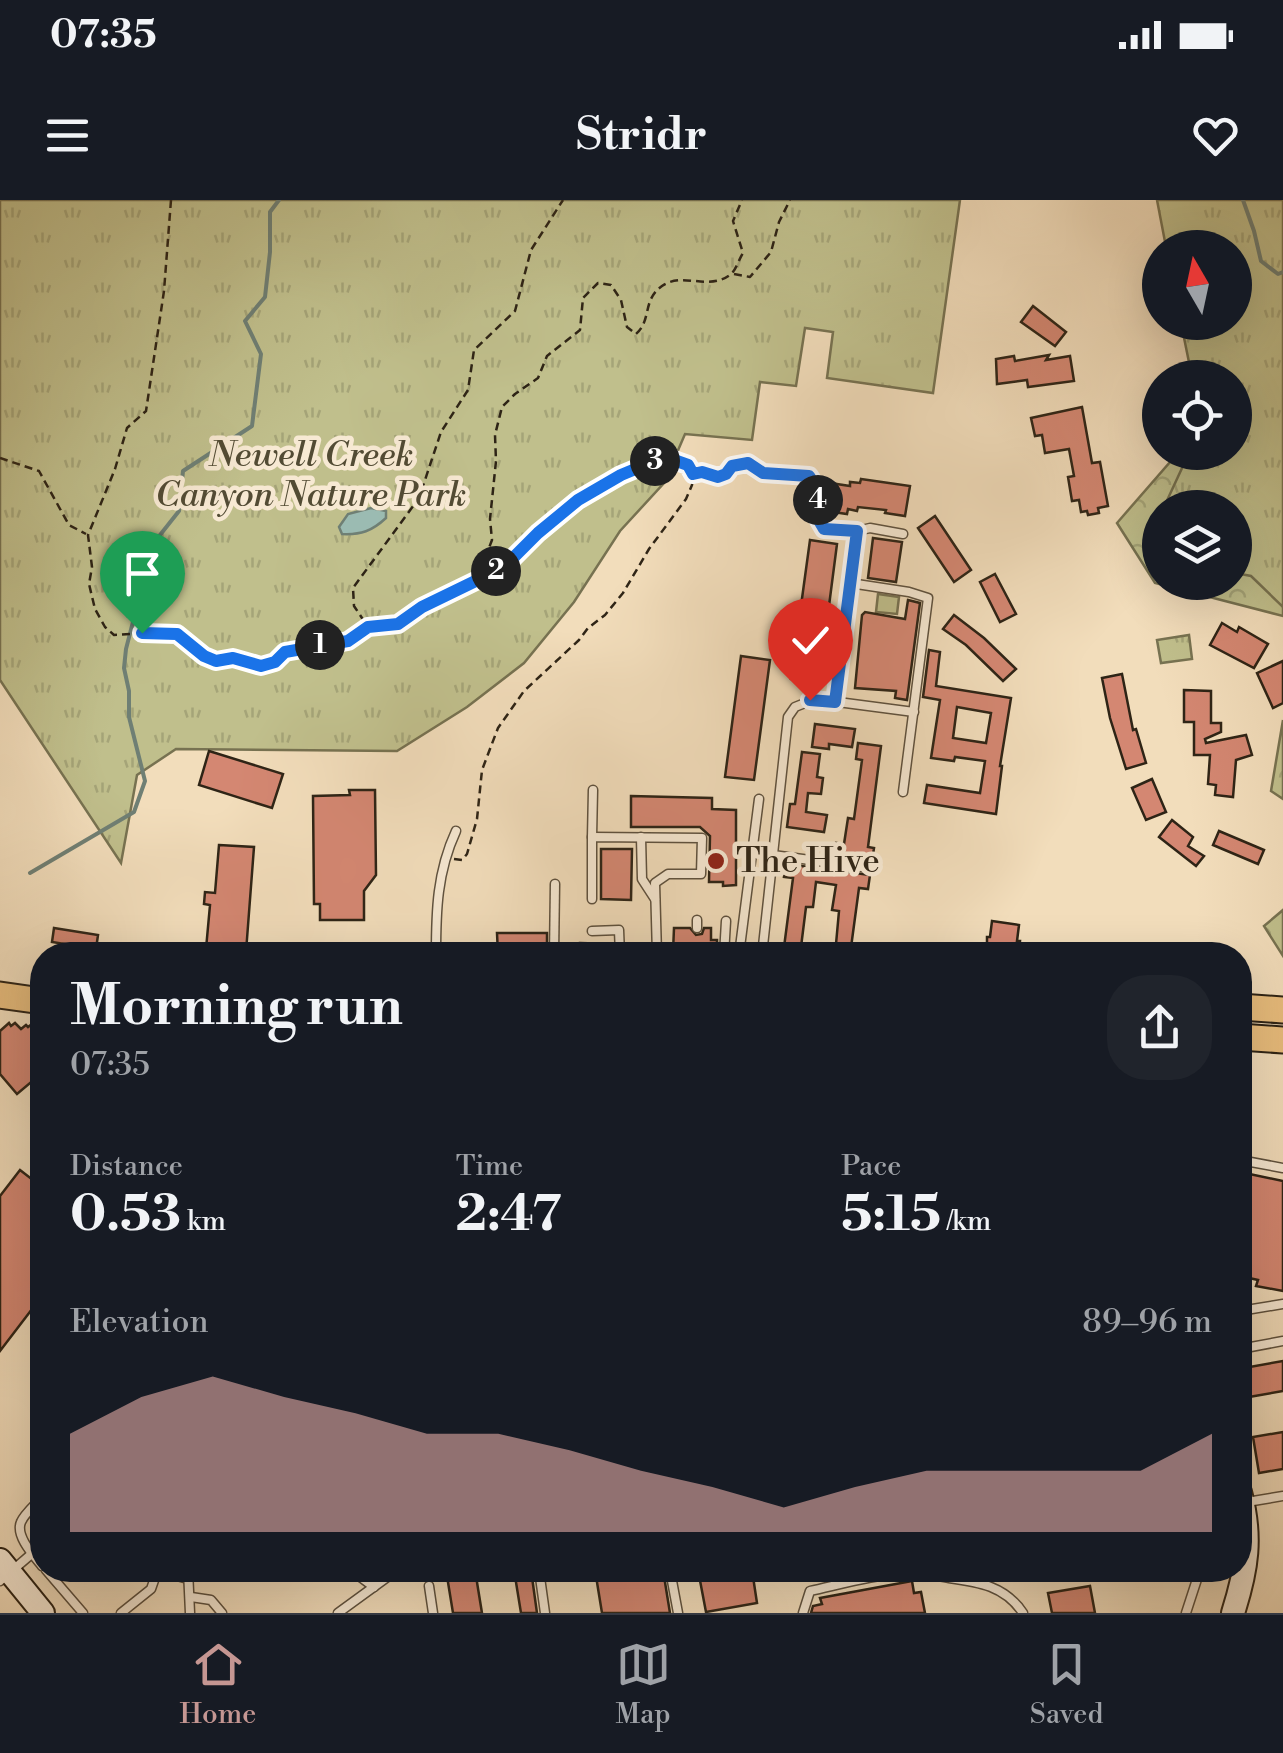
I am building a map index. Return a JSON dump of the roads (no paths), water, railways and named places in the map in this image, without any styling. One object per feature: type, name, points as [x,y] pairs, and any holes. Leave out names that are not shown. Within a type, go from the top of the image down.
[{"type":"main road","points":[[0,995],[30,999]]},
{"type":"main road","points":[[1252,1008],[1283,1010]]},
{"type":"main road","points":[[1252,1038],[1283,1040]]},
{"type":"street","points":[[3,1571],[43,1613]]},
{"type":"street","points":[[1233,1613],[1242,1582]]},
{"type":"lane","points":[[763,473],[809,476],[818,490],[817,517],[824,529],[870,528],[904,534]]},
{"type":"lane","points":[[835,702],[857,531]]},
{"type":"lane","points":[[850,584],[928,598],[903,792]]},
{"type":"lane","points":[[763,942],[788,717],[795,707],[816,699],[914,712]]},
{"type":"lane","points":[[592,900],[593,790]]},
{"type":"lane","points":[[741,942],[759,799]]},
{"type":"lane","points":[[436,942],[437,894],[444,859],[456,831]]},
{"type":"lane","points":[[592,837],[702,838],[701,874],[668,874],[656,883],[656,942]]},
{"type":"lane","points":[[641,838],[642,879],[656,900]]},
{"type":"lane","points":[[773,855],[869,868]]},
{"type":"lane","points":[[554,884],[554,942]]},
{"type":"lane","points":[[725,942],[726,921]]},
{"type":"lane","points":[[592,931],[619,930],[619,942]]},
{"type":"lane","points":[[1252,1162],[1283,1168]]},
{"type":"lane","points":[[1252,1309],[1283,1304]]},
{"type":"lane","points":[[1252,1347],[1283,1341]]},
{"type":"lane","points":[[1252,1497],[1283,1496]]},
{"type":"lane","points":[[30,1511],[21,1522],[20,1532],[30,1550]]},
{"type":"lane","points":[[3,1571],[30,1555]]},
{"type":"lane","points":[[56,1582],[83,1613]]},
{"type":"lane","points":[[122,1613],[150,1590],[153,1582]]},
{"type":"lane","points":[[189,1582],[190,1613]]},
{"type":"lane","points":[[367,1582],[374,1587]]},
{"type":"lane","points":[[338,1613],[381,1582]]},
{"type":"lane","points":[[541,1582],[546,1613]]},
{"type":"lane","points":[[672,1582],[678,1613]]},
{"type":"lane","points":[[803,1613],[810,1591],[853,1582]]},
{"type":"lane","points":[[977,1582],[1004,1592],[1023,1613]]},
{"type":"lane","points":[[1186,1613],[1196,1582]]},
{"type":"lane","points":[[429,1586],[434,1613]]},
{"type":"lane","points":[[190,1597],[211,1600],[222,1613]]},
{"type":"water","points":[[371,508],[386,511],[386,518],[366,531],[342,534],[339,527],[348,514]]},
{"type":"waterway","points":[[30,873],[134,812],[145,781],[129,717],[126,649],[143,583],[158,563],[160,535],[179,511],[183,471],[252,426],[261,354],[245,321],[265,297],[270,212],[279,200]]},
{"type":"waterway","points":[[1243,200],[1261,261],[1278,274],[1283,272]]},
{"type":"place","name":"The Hive","points":[[716,861]]},
{"type":"park label","name":"Newell Creek Canyon Nature Park","points":[[311,475]]}]
